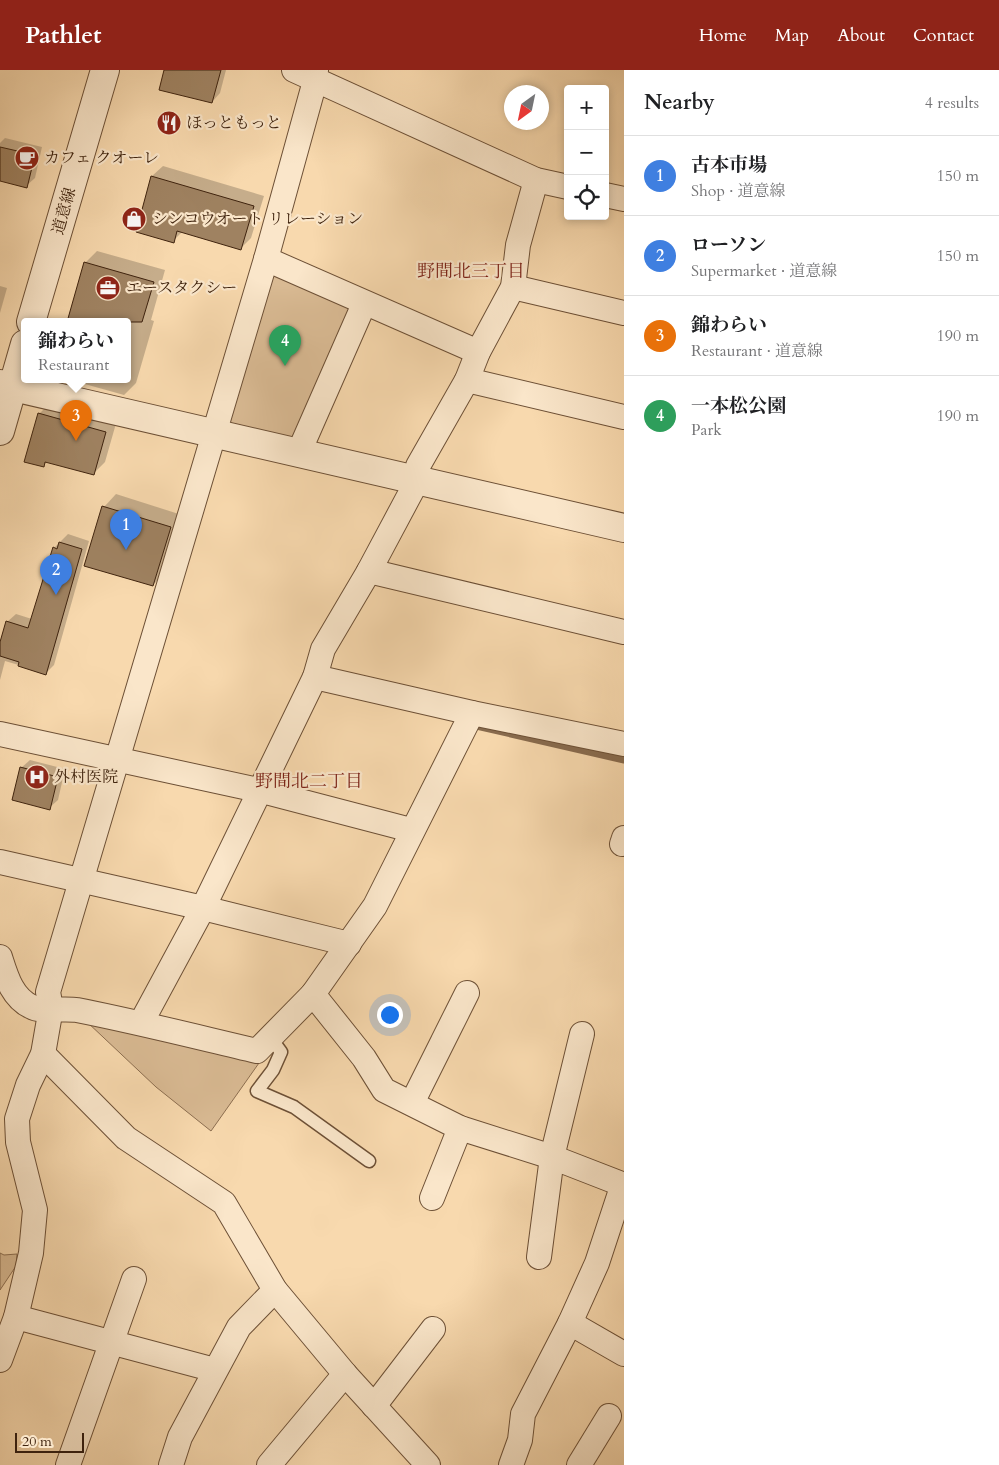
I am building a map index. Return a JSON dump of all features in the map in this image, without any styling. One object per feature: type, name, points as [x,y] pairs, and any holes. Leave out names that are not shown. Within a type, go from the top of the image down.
[{"type":"street","name":"道意線","points":[[32,318],[105,70]]},
{"type":"street","points":[[294,70],[316,76],[536,180],[564,186]]},
{"type":"street","points":[[0,1360],[16,1317],[31,1254],[36,1210],[18,1142],[18,1119],[28,1085],[42,1054],[51,1008],[48,992],[118,761],[212,433],[266,259],[316,76]]},
{"type":"street","points":[[141,1022],[203,908],[258,790],[315,677],[323,649],[369,571],[417,480],[418,466],[467,380],[478,352],[513,287],[518,245],[536,180]]},
{"type":"street","points":[[609,196],[624,198]]},
{"type":"street","points":[[266,259],[364,304],[478,352]]},
{"type":"street","points":[[513,287],[624,313]]},
{"type":"street","points":[[299,452],[364,304]]},
{"type":"street","points":[[0,431],[6,386],[21,353]]},
{"type":"street","points":[[467,380],[624,418]]},
{"type":"street","points":[[6,386],[624,528]]},
{"type":"street","points":[[369,571],[624,632]]},
{"type":"street","points":[[315,677],[472,713],[624,744]]},
{"type":"street","points":[[2,974],[19,999],[34,1008],[66,1008],[141,1022],[257,1052],[313,994],[375,906],[411,830],[472,713]]},
{"type":"street","points":[[0,734],[258,790],[411,830]]},
{"type":"street","points":[[0,862],[203,908],[349,944]]},
{"type":"street","points":[[412,1103],[467,993]]},
{"type":"street","points":[[313,994],[364,1058],[384,1090],[460,1128],[552,1157],[623,1185],[597,1263],[570,1323],[523,1414],[520,1440],[511,1465]]},
{"type":"street","points":[[539,1257],[552,1157],[582,1034]]},
{"type":"street","points":[[42,1054],[126,1138],[224,1203],[275,1290],[345,1374],[428,1465]]},
{"type":"street","points":[[432,1198],[460,1128]]},
{"type":"street","points":[[68,1465],[134,1279]]},
{"type":"street","points":[[171,1465],[180,1437],[239,1327],[275,1290]]},
{"type":"street","points":[[16,1317],[215,1370]]},
{"type":"street","points":[[570,1323],[624,1354]]},
{"type":"street","points":[[374,1406],[433,1329]]},
{"type":"street","points":[[269,1465],[345,1374]]},
{"type":"street","points":[[579,1465],[609,1416]]},
{"type":"lane","points":[[270,1037],[281,1052],[273,1070],[257,1092],[294,1107],[369,1160]]},
{"type":"shaded area","points":[[274,273],[350,308],[299,435],[291,438],[227,422]]},
{"type":"shaded area","points":[[86,1021],[259,1063],[211,1131],[156,1087]]},
{"type":"shaded area","points":[[0,1253],[4,1255],[17,1254],[16,1266],[0,1290]]},
{"type":"building","points":[[164,70],[221,70],[212,103],[159,90]]},
{"type":"building","points":[[0,147],[35,155],[27,188],[0,181]]},
{"type":"building","points":[[151,176],[254,206],[241,250],[177,231],[174,243],[136,232]]},
{"type":"building","points":[[84,262],[154,282],[142,322],[131,322],[131,318],[68,318]]},
{"type":"building","points":[[38,413],[106,432],[94,475],[45,462],[44,467],[24,462]]},
{"type":"building","points":[[102,506],[171,527],[153,586],[84,566]]},
{"type":"building","points":[[59,542],[82,549],[46,675],[18,666],[19,662],[0,656],[0,642],[6,621],[28,628],[53,547],[57,549]]},
{"type":"building","points":[[20,767],[58,777],[50,810],[12,800]]},
{"type":"waterway","points":[[472,725],[624,760]]},
{"type":"place","name":"ほっともっと","points":[[169,123]]},
{"type":"place","name":"カフェ クオーレ","points":[[27,158]]},
{"type":"place","name":"シンコウオート リレーション","points":[[134,219]]},
{"type":"place","name":"エースタクシー","points":[[108,288]]},
{"type":"place","name":"一本松公園","points":[[285,366]]},
{"type":"place","name":"錦わらい","points":[[76,441]]},
{"type":"place","name":"古本市場","points":[[126,550]]},
{"type":"place","name":"ローソン","points":[[56,595]]},
{"type":"place","name":"外村医院","points":[[37,777]]},
{"type":"district","name":"野間北三丁目","points":[[471,271]]},
{"type":"district","name":"野間北二丁目","points":[[309,781]]}]
